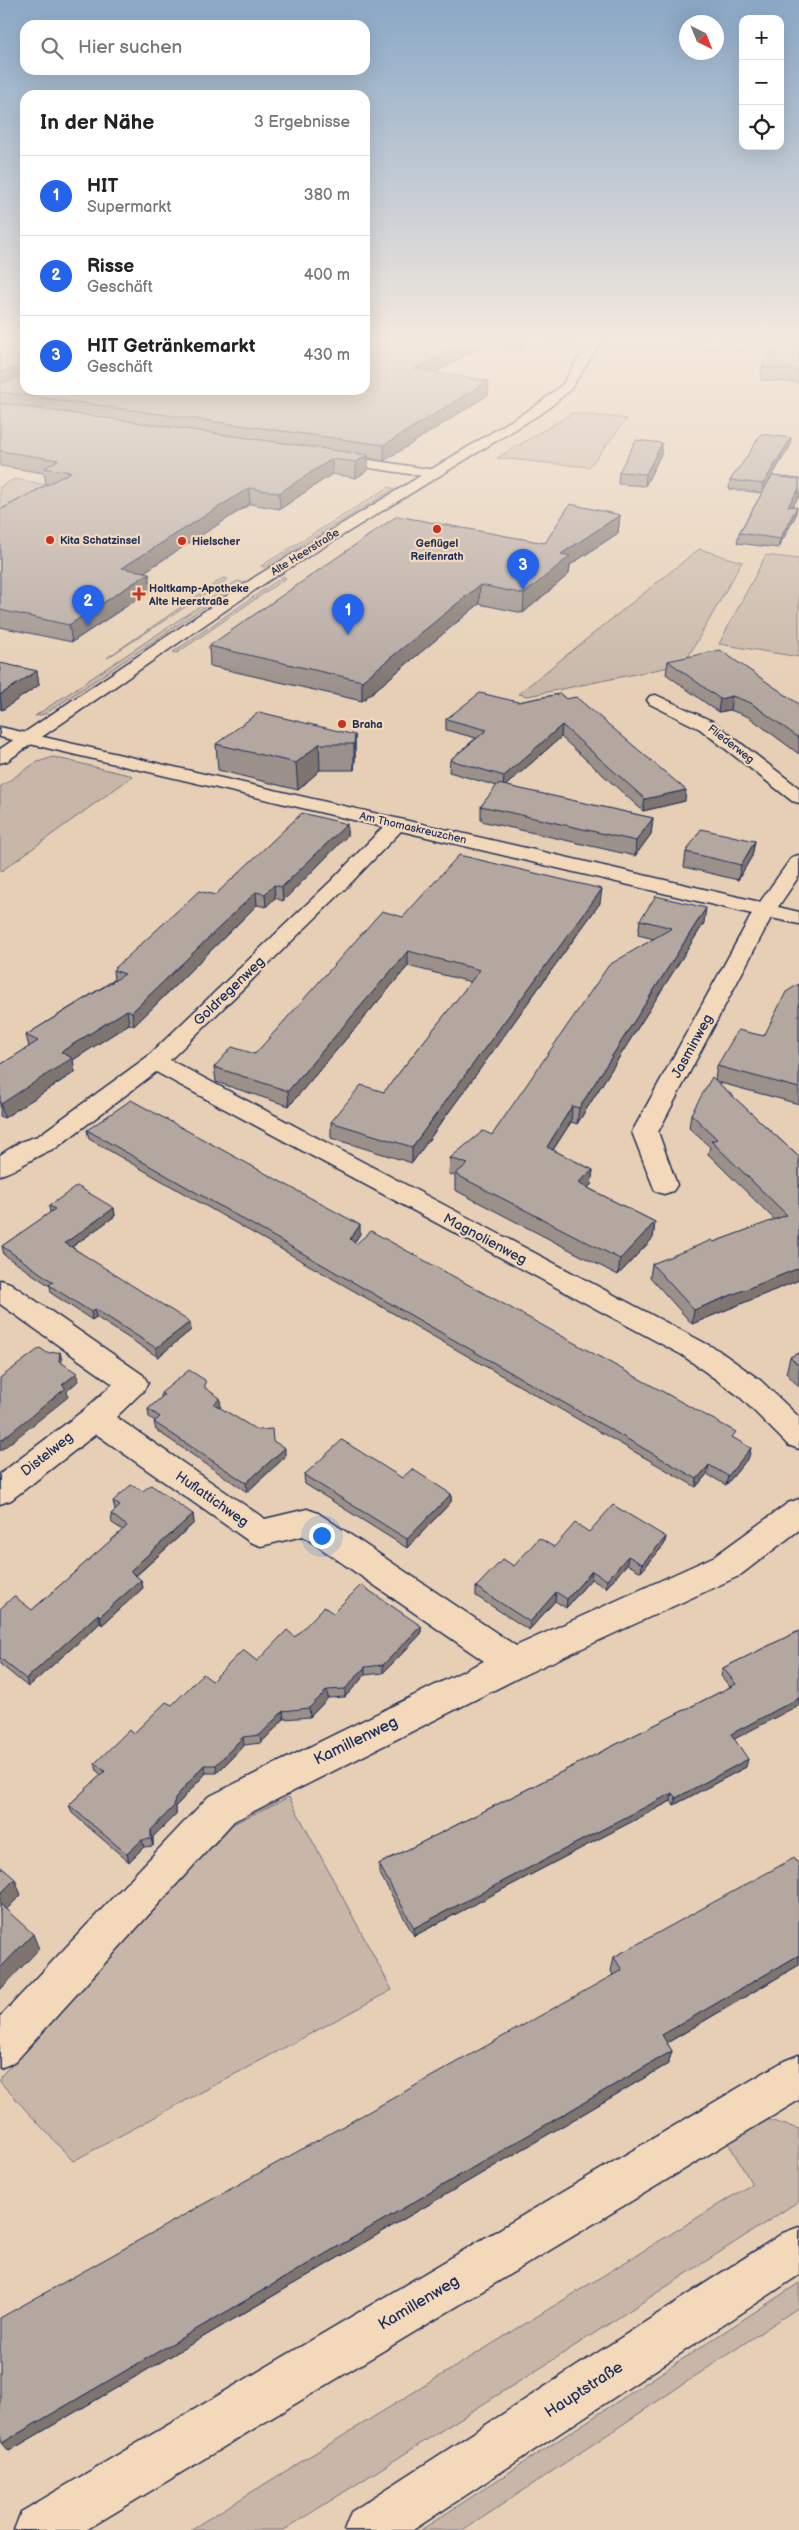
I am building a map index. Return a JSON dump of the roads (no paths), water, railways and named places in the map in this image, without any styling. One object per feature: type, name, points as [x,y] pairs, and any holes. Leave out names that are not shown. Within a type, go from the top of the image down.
[{"type":"street","points":[[328,457],[435,474]]},
{"type":"street","name":"Alte Heerstraße","points":[[0,756],[263,578],[463,457]]},
{"type":"street","name":"Fliederweg","points":[[656,700],[706,724],[799,797]]},
{"type":"street","name":"Am Thomaskreuzchen","points":[[0,732],[799,918]]},
{"type":"street","name":"Goldregenweg","points":[[0,1167],[29,1148],[47,1142],[155,1062],[339,884],[397,824]]},
{"type":"street","points":[[766,910],[799,861]]},
{"type":"street","name":"Jasminweg","points":[[664,1185],[644,1132],[766,910]]},
{"type":"street","name":"Magnolienweg","points":[[155,1062],[699,1352],[727,1369],[749,1387],[799,1436]]},
{"type":"street","points":[[0,1290],[133,1383],[95,1418]]},
{"type":"street","name":"Distelweg","points":[[0,1491],[95,1418]]},
{"type":"street","name":"Huflattichweg","points":[[95,1418],[261,1533],[307,1522],[514,1663]]},
{"type":"street","name":"Kamillenweg","points":[[0,2047],[221,1809],[514,1663],[727,1566],[789,1519]]},
{"type":"street","name":"Kamillenweg","points":[[39,2530],[799,2076]]},
{"type":"street","name":"Hauptstraße","points":[[369,2530],[799,2249]]},
{"type":"place","name":"Geflügel Reifenrath","points":[[437,529]]},
{"type":"place","name":"Kita Schatzinsel","points":[[50,540]]},
{"type":"place","name":"Hielscher","points":[[182,541]]},
{"type":"place","name":"HIT Getränkemarkt","points":[[523,590]]},
{"type":"place","name":"Holtkamp-Apotheke Alte Heerstraße","points":[[139,594]]},
{"type":"place","name":"Risse","points":[[88,626]]},
{"type":"place","name":"HIT","points":[[348,635]]},
{"type":"place","name":"Braha","points":[[342,724]]}]
